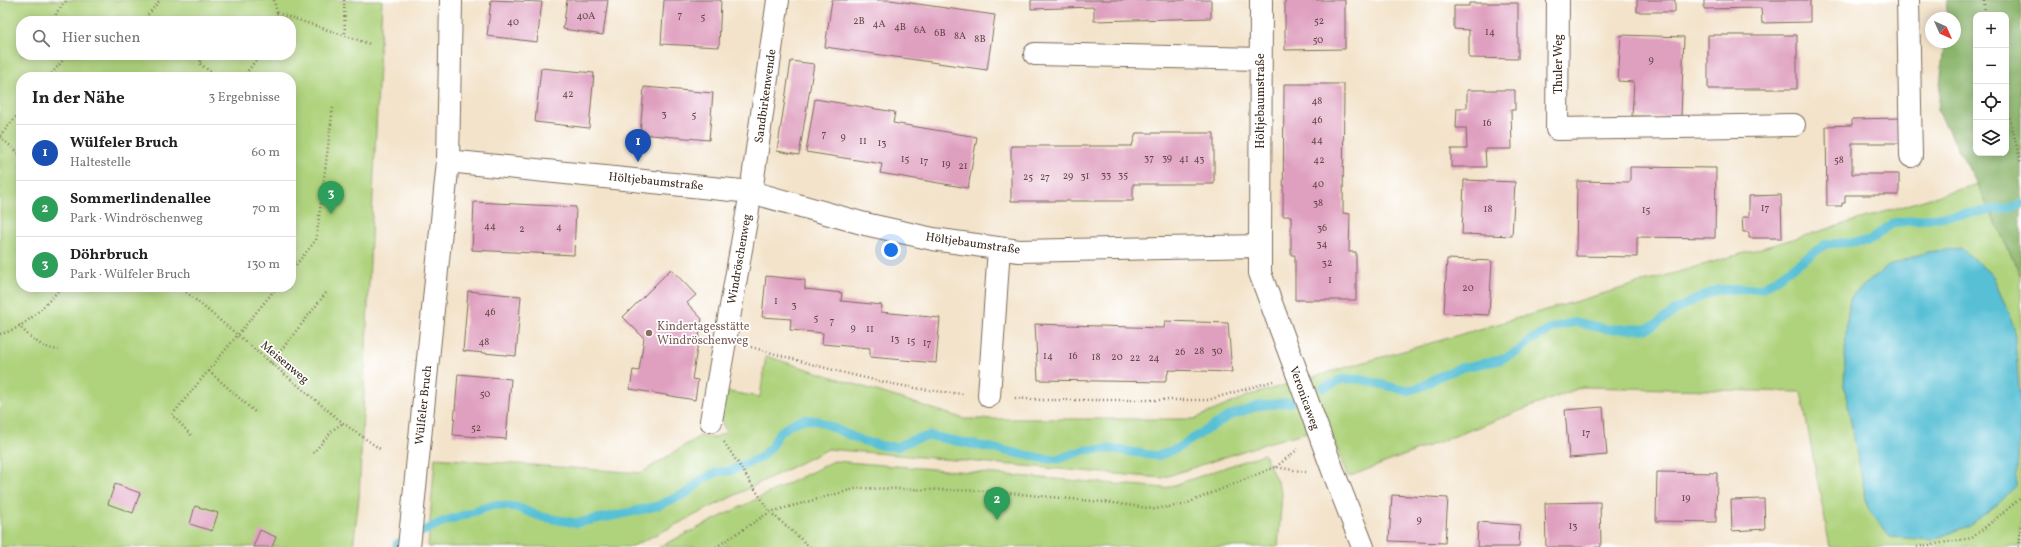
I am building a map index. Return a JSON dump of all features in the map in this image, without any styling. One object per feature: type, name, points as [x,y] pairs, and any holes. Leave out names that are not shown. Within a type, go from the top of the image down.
[{"type":"street","name":"Wülfeler Bruch","points":[[409,547],[448,161],[451,0]]},
{"type":"street","name":"Sandbirkenwende","points":[[751,192],[778,0]]},
{"type":"street","name":"Höltjebaumstraße","points":[[448,161],[751,192],[865,224],[933,239],[1019,251],[1260,246],[1260,0]]},
{"type":"street","name":"Thuler Weg","points":[[1558,0],[1557,129],[1794,126]]},
{"type":"street","points":[[1908,0],[1911,156]]},
{"type":"street","points":[[1035,54],[1260,59]]},
{"type":"street","name":"Windröschenweg","points":[[710,421],[751,192]]},
{"type":"street","name":"Veronicaweg","points":[[1260,246],[1260,273],[1334,476],[1363,547]]},
{"type":"street","points":[[989,396],[1000,248]]},
{"type":"path","points":[[56,16],[56,13],[67,0]]},
{"type":"path","points":[[147,16],[160,0]]},
{"type":"path","points":[[274,0],[276,16]]},
{"type":"path","points":[[344,0],[345,36]]},
{"type":"path","points":[[1984,0],[1985,12]]},
{"type":"path","points":[[277,13],[286,16]]},
{"type":"path","points":[[296,19],[370,44]]},
{"type":"path","points":[[53,72],[63,60]]},
{"type":"path","points":[[202,60],[199,63],[211,72]]},
{"type":"path","points":[[248,72],[256,60]]},
{"type":"path","points":[[297,263],[316,240],[333,108]]},
{"type":"path","points":[[2009,114],[2021,164]]},
{"type":"path","points":[[16,117],[0,137],[16,151]]},
{"type":"path","points":[[0,334],[7,333],[40,312],[58,292]]},
{"type":"path","name":"Meisenweg","points":[[186,292],[343,423],[380,449]]},
{"type":"path","points":[[191,435],[172,416],[274,292]]},
{"type":"path","points":[[271,362],[326,293]]},
{"type":"path","points":[[19,325],[34,341],[51,350],[59,350]]},
{"type":"path","points":[[209,371],[255,412]]},
{"type":"path","points":[[312,453],[334,429],[343,423]]},
{"type":"path","points":[[733,455],[770,512],[810,547]]},
{"type":"path","points":[[716,547],[770,512],[858,488],[989,491],[1113,502],[1154,509],[1183,505],[1275,467],[1334,476]]},
{"type":"path","points":[[1917,547],[1972,538],[2021,498]]},
{"type":"path","points":[[2019,547],[2021,525]]},
{"type":"green space","points":[[0,0],[382,0],[359,498],[353,547],[0,547]]},
{"type":"green space","points":[[1947,0],[2021,0],[2021,276],[1977,184],[1938,111],[1943,48],[1961,48],[1961,12],[1946,12]]},
{"type":"green space","points":[[1977,184],[2021,276],[2021,547],[1830,547],[1801,392],[1582,387],[1348,477],[1328,426],[1264,444],[1162,478],[828,449],[631,547],[428,547],[435,458],[641,473],[700,436],[714,438],[727,432],[717,415],[723,391],[760,397],[766,356],[965,419],[1194,419],[1250,395],[1814,233]]},
{"type":"green space","points":[[1264,454],[1282,493],[1278,547],[659,547],[834,461],[1166,488]]},
{"type":"water","points":[[1961,248],[1993,276],[2014,327],[2021,413],[2016,486],[1999,503],[1970,525],[1932,540],[1890,537],[1868,509],[1844,386],[1846,330],[1850,297],[1886,267],[1926,252]]},
{"type":"building","points":[[491,0],[542,2],[537,42],[487,36]]},
{"type":"building","points":[[567,0],[608,0],[603,35],[563,29]]},
{"type":"building","points":[[664,0],[721,0],[719,47],[661,44]]},
{"type":"building","points":[[832,0],[890,0],[995,15],[987,70],[825,47]]},
{"type":"building","points":[[1031,0],[1211,0],[1211,18],[1094,21],[1094,7],[1031,9]]},
{"type":"building","points":[[1285,0],[1345,0],[1345,49],[1285,50]]},
{"type":"building","points":[[1637,0],[1675,0],[1675,12],[1637,12]]},
{"type":"building","points":[[1704,0],[1810,0],[1810,22],[1762,23],[1761,8],[1704,9]]},
{"type":"building","points":[[1469,3],[1518,3],[1518,59],[1469,58],[1469,30],[1454,29],[1454,6],[1469,6]]},
{"type":"building","points":[[1621,35],[1684,37],[1681,117],[1632,116],[1634,82],[1618,81]]},
{"type":"building","points":[[1708,35],[1797,35],[1797,89],[1708,89]]},
{"type":"building","points":[[791,61],[814,64],[799,155],[777,151]]},
{"type":"building","points":[[541,68],[594,73],[589,128],[535,122]]},
{"type":"building","points":[[1284,84],[1344,84],[1343,213],[1350,214],[1349,252],[1356,252],[1356,300],[1295,300],[1295,255],[1291,255],[1291,216],[1283,216]]},
{"type":"building","points":[[644,87],[713,93],[709,140],[640,134]]},
{"type":"building","points":[[1467,90],[1515,90],[1515,110],[1511,110],[1512,149],[1485,149],[1486,167],[1451,167],[1451,149],[1467,149],[1466,128],[1456,128],[1457,108],[1467,108]]},
{"type":"building","points":[[815,99],[895,112],[893,123],[977,137],[968,188],[880,173],[882,164],[806,152]]},
{"type":"building","points":[[1902,118],[1903,143],[1852,143],[1852,174],[1899,174],[1899,195],[1845,195],[1845,203],[1842,203],[1842,206],[1827,206],[1826,126],[1852,125],[1852,119]]},
{"type":"building","points":[[1136,133],[1214,133],[1214,184],[1133,184],[1133,201],[1011,201],[1011,146],[1132,146]]},
{"type":"building","points":[[1630,167],[1716,168],[1715,238],[1637,237],[1637,257],[1576,256],[1577,181],[1630,182]]},
{"type":"building","points":[[1464,180],[1515,182],[1512,236],[1462,234]]},
{"type":"building","points":[[1781,195],[1782,238],[1749,238],[1749,232],[1743,232],[1742,217],[1749,217],[1749,196]]},
{"type":"building","points":[[474,202],[576,207],[574,255],[472,250]]},
{"type":"building","points":[[1447,259],[1492,261],[1489,315],[1444,313]]},
{"type":"building","points":[[671,269],[696,295],[687,303],[702,319],[692,379],[698,380],[695,400],[630,389],[633,370],[639,371],[644,338],[623,317]]},
{"type":"building","points":[[766,276],[805,280],[805,289],[842,293],[841,301],[882,305],[881,312],[940,318],[936,363],[870,357],[870,348],[822,344],[823,333],[790,330],[791,319],[762,317]]},
{"type":"building","points":[[468,291],[521,296],[516,356],[463,351]]},
{"type":"building","points":[[1165,321],[1228,323],[1232,372],[1169,370],[1165,382],[1038,380],[1035,324],[1164,328]]},
{"type":"building","points":[[458,374],[511,379],[506,439],[453,435]]},
{"type":"building","points":[[1603,407],[1607,455],[1569,458],[1565,410]]},
{"type":"building","points":[[1657,472],[1717,473],[1716,522],[1656,521]]},
{"type":"building","points":[[115,484],[140,493],[133,513],[108,504]]},
{"type":"building","points":[[1392,495],[1448,498],[1445,543],[1389,541]]},
{"type":"building","points":[[1764,499],[1765,529],[1732,531],[1731,500]]},
{"type":"building","points":[[1600,502],[1601,547],[1546,547],[1545,503]]},
{"type":"building","points":[[195,506],[218,513],[212,531],[190,524]]},
{"type":"building","points":[[1478,522],[1520,525],[1519,547],[1477,547]]},
{"type":"building","points":[[260,530],[276,537],[272,547],[253,547]]},
{"type":"waterway","points":[[1323,388],[1343,379],[1360,379],[1407,391],[1423,386],[1440,376],[1460,368],[1500,360],[1517,352],[1529,341],[1555,327],[1575,322],[1606,329],[1647,329],[1680,307],[1716,290],[1763,288],[1826,244],[1869,241],[1893,223],[2009,208],[2021,204]]},
{"type":"waterway","points":[[397,547],[397,544],[440,523],[494,505],[516,507],[542,517],[576,523],[657,506],[687,493],[703,479],[718,472],[730,471],[760,458],[773,445],[778,434],[791,424],[804,419],[818,421],[860,440],[883,446],[896,447],[915,439],[931,436],[1046,459],[1058,459],[1085,450],[1113,449],[1157,456],[1176,449],[1229,416],[1258,406],[1292,402]]},
{"type":"place","name":"Wülfeler Bruch","points":[[638,162]]},
{"type":"place","name":"Döhrbruch","points":[[331,214]]},
{"type":"place","name":"Kindertagesstätte Windröschenweg","points":[[649,333]]},
{"type":"place","name":"Sommerlindenallee","points":[[997,520]]}]
